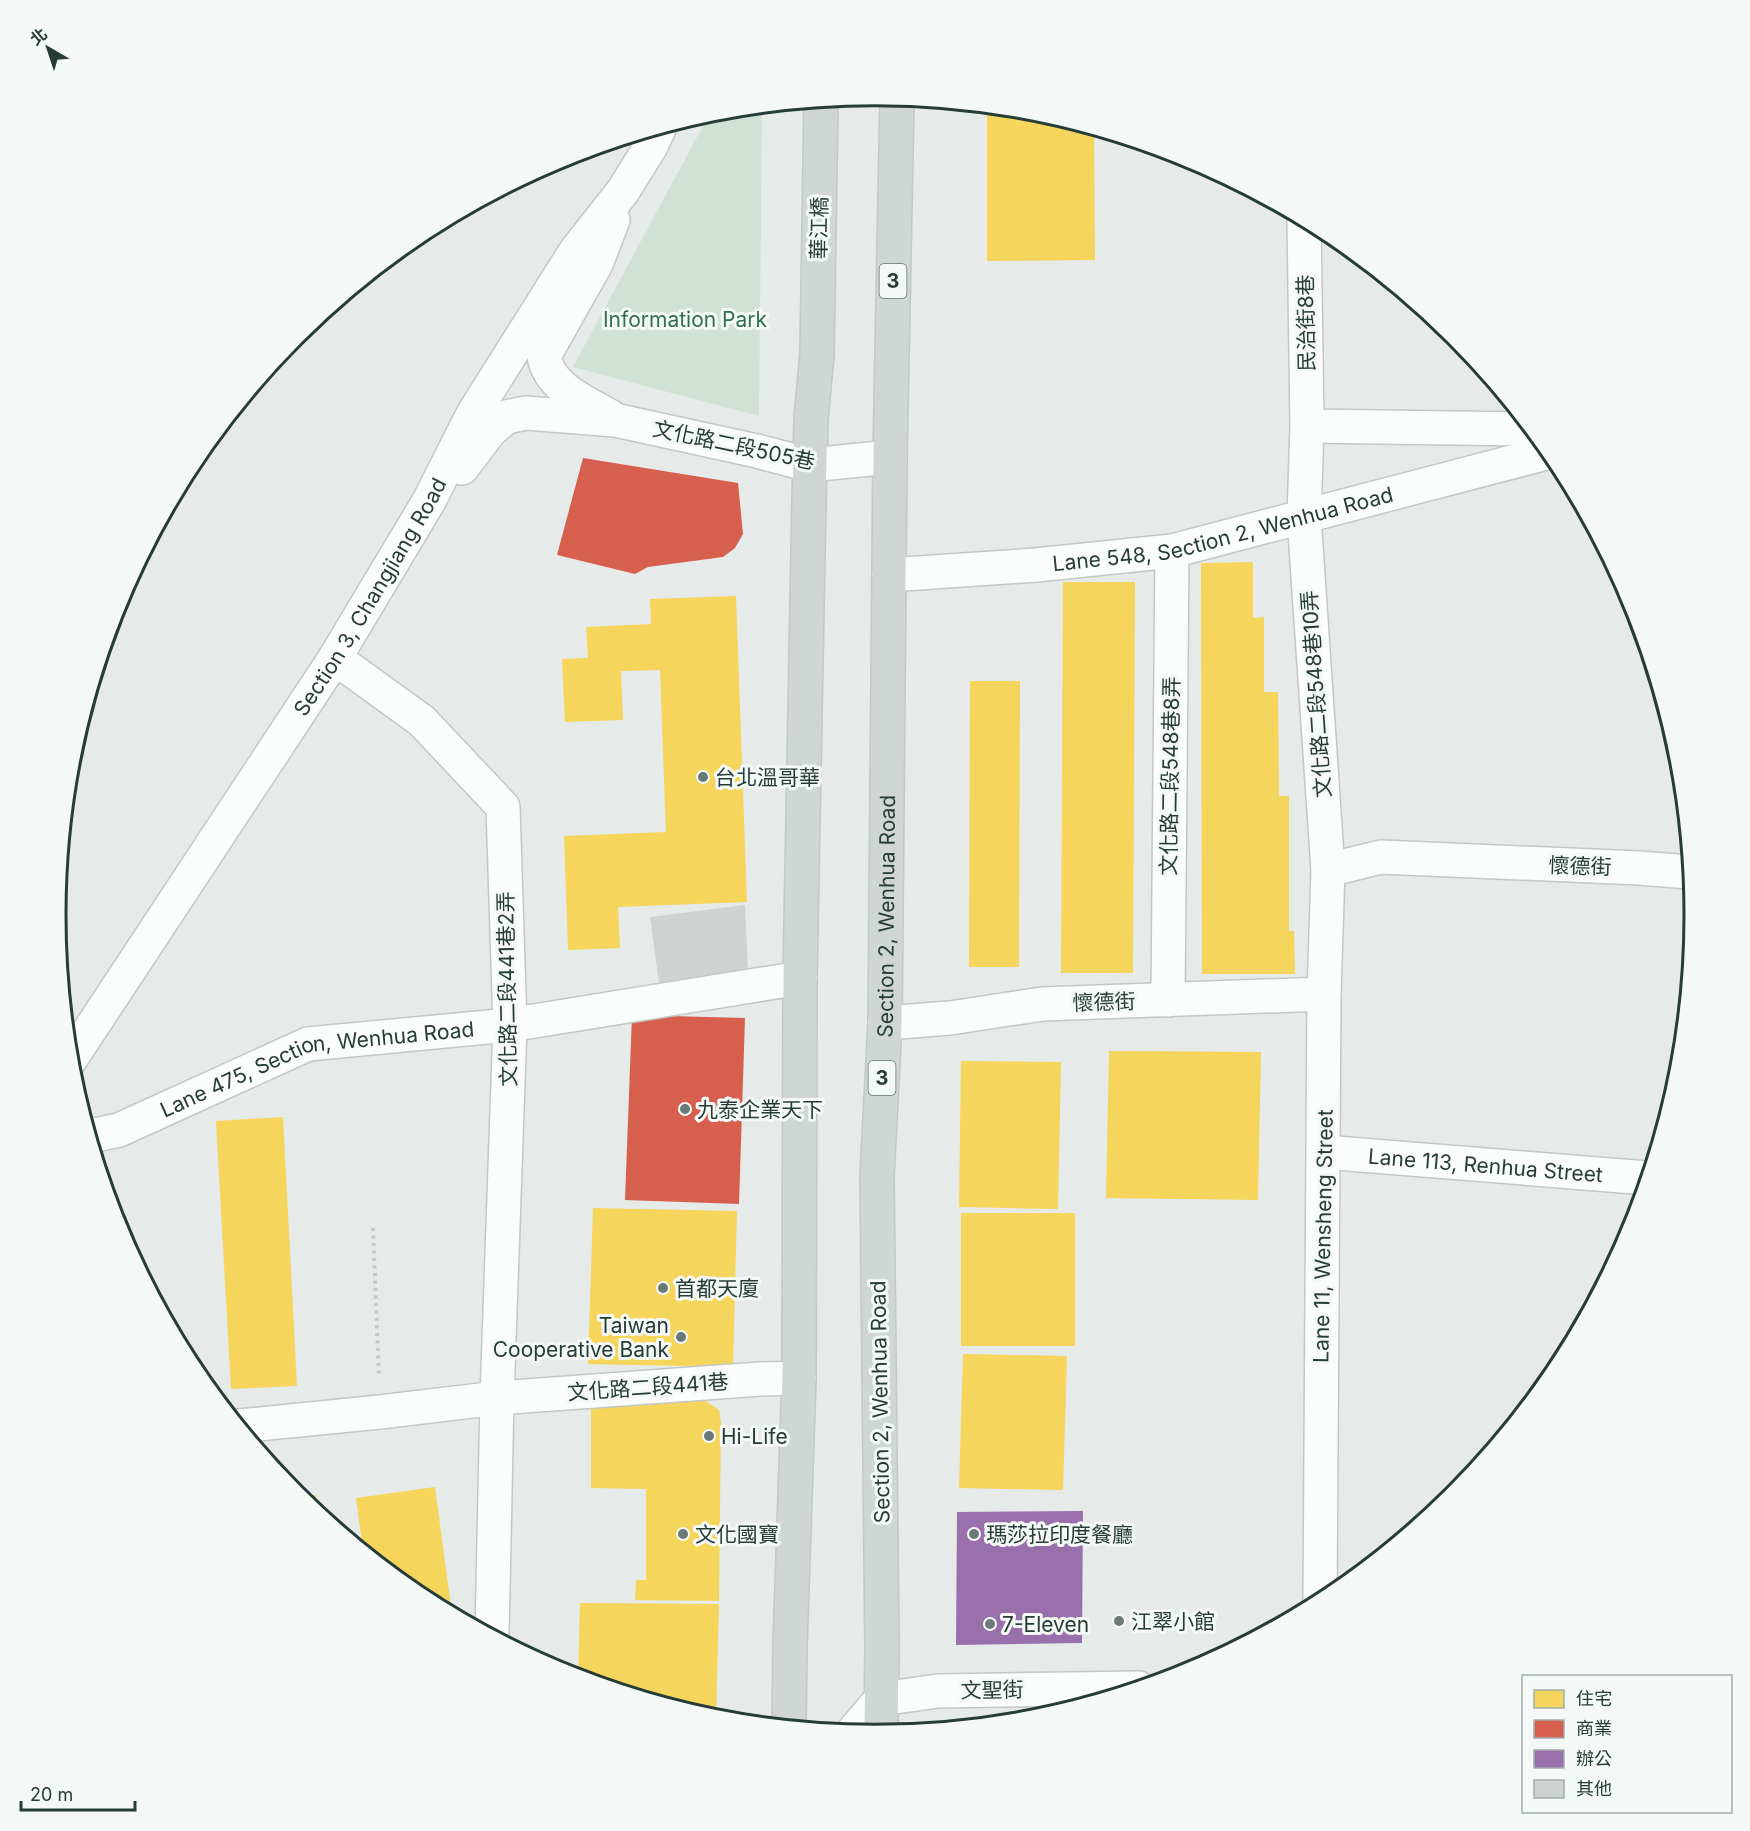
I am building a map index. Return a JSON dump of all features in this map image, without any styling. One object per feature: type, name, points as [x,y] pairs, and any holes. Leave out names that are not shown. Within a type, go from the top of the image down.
[{"type":"main road","name":"Section 2, Wenhua Road","points":[[881,1724],[877,1176],[885,1023],[890,458],[897,107]]},
{"type":"main road","name":"華江橋","points":[[810,465],[811,419],[817,354],[821,108]]},
{"type":"main road","points":[[789,1720],[799,1378],[800,978],[810,465]]},
{"type":"street","name":"Section 3, Changjiang Road","points":[[78,1048],[335,658],[429,501],[472,414],[575,252],[623,191],[655,137]]},
{"type":"street","points":[[615,420],[557,384],[546,368],[544,356],[596,264],[623,191]]},
{"type":"street","name":"民治街8巷","points":[[1304,230],[1307,426],[1304,517]]},
{"type":"street","points":[[429,501],[457,475],[490,431],[507,417],[526,413],[615,420]]},
{"type":"street","name":"文化路二段505巷","points":[[615,420],[810,465],[890,458]]},
{"type":"street","points":[[1307,426],[1521,429]]},
{"type":"street","name":"Lane 548, Section 2, Wenhua Road","points":[[889,575],[1036,565],[1172,551],[1540,455]]},
{"type":"street","name":"文化路二段548巷10弄","points":[[1304,517],[1328,870]]},
{"type":"street","name":"文化路二段548巷8弄","points":[[1168,1000],[1172,551]]},
{"type":"street","name":"文化路二段441巷2弄","points":[[335,658],[422,721],[503,807],[510,1025],[492,1628]]},
{"type":"street","name":"懷德街","points":[[1328,870],[1381,857],[1682,871]]},
{"type":"street","name":"Lane 11, Wensheng Street","points":[[1320,1590],[1324,994],[1328,870]]},
{"type":"street","name":"Lane 475, Section, Wenhua Road","points":[[97,1135],[119,1130],[308,1044],[510,1025],[800,978]]},
{"type":"street","name":"懷德街","points":[[885,1023],[950,1018],[1042,1004],[1324,994]]},
{"type":"street","name":"Lane 113, Renhua Street","points":[[1324,1152],[1640,1177]]},
{"type":"street","name":"文化路二段441巷","points":[[247,1425],[498,1398],[760,1378],[799,1378]]},
{"type":"street","name":"文聖街","points":[[881,1699],[938,1691],[1113,1688]]},
{"type":"street","points":[[860,1724],[881,1699]]},
{"type":"path","points":[[374,1228],[380,1412]]},
{"type":"green space","name":"Information Park","points":[[762,114],[759,416],[573,367],[703,125]]},
{"type":"building: 住宅","points":[[987,114],[1033,122],[1094,137],[1095,260],[987,261]]},
{"type":"building: 住宅","points":[[1253,562],[1253,618],[1264,617],[1264,692],[1278,692],[1279,796],[1289,796],[1289,931],[1294,931],[1295,974],[1202,974],[1201,563]]},
{"type":"building: 住宅","points":[[1063,582],[1135,582],[1133,973],[1061,973]]},
{"type":"building: 住宅","name":"台北溫哥華","points":[[736,596],[747,902],[618,907],[620,948],[568,950],[564,836],[666,832],[660,670],[621,671],[623,720],[565,722],[562,659],[588,658],[586,627],[651,624],[650,599]]},
{"type":"building: 住宅","points":[[970,681],[1020,681],[1019,967],[969,967]]},
{"type":"building: 住宅","points":[[1109,1051],[1261,1052],[1258,1200],[1106,1198]]},
{"type":"building: 住宅","points":[[961,1061],[1061,1062],[1058,1209],[959,1207]]},
{"type":"building: 住宅","points":[[283,1117],[297,1386],[231,1389],[216,1121]]},
{"type":"building: 住宅","name":"首都天廈","points":[[593,1208],[737,1211],[733,1367],[588,1364]]},
{"type":"building: 住宅","points":[[961,1213],[1075,1213],[1075,1346],[961,1346]]},
{"type":"building: 住宅","points":[[963,1354],[1067,1356],[1063,1490],[959,1488]]},
{"type":"building: 住宅","name":"文化國寶","points":[[591,1398],[701,1398],[719,1410],[721,1423],[719,1601],[635,1600],[636,1580],[646,1580],[646,1489],[591,1488]]},
{"type":"building: 住宅","points":[[435,1487],[451,1604],[362,1540],[356,1498]]},
{"type":"building: 住宅","points":[[580,1603],[719,1604],[716,1709],[615,1682],[578,1668]]},
{"type":"building: 商業","points":[[583,458],[738,483],[743,534],[735,548],[723,557],[648,567],[635,574],[557,555]]},
{"type":"building: 商業","name":"九泰企業天下","points":[[632,1015],[745,1018],[739,1204],[625,1200]]},
{"type":"building: 辦公","points":[[1083,1511],[1082,1643],[956,1645],[957,1512]]},
{"type":"building: 其他","points":[[745,905],[748,972],[659,983],[650,917]]},
{"type":"place","name":"台北溫哥華","points":[[703,777]]},
{"type":"place","name":"九泰企業天下","points":[[685,1109]]},
{"type":"place","name":"首都天廈","points":[[663,1288]]},
{"type":"place","name":"Taiwan Cooperative Bank","points":[[681,1337]]},
{"type":"place","name":"Hi-Life","points":[[709,1436]]},
{"type":"place","name":"文化國寶","points":[[683,1534]]},
{"type":"place","name":"瑪莎拉印度餐廳","points":[[974,1534]]},
{"type":"place","name":"江翠小館","points":[[1119,1621]]},
{"type":"place","name":"7-Eleven","points":[[990,1624]]}]
